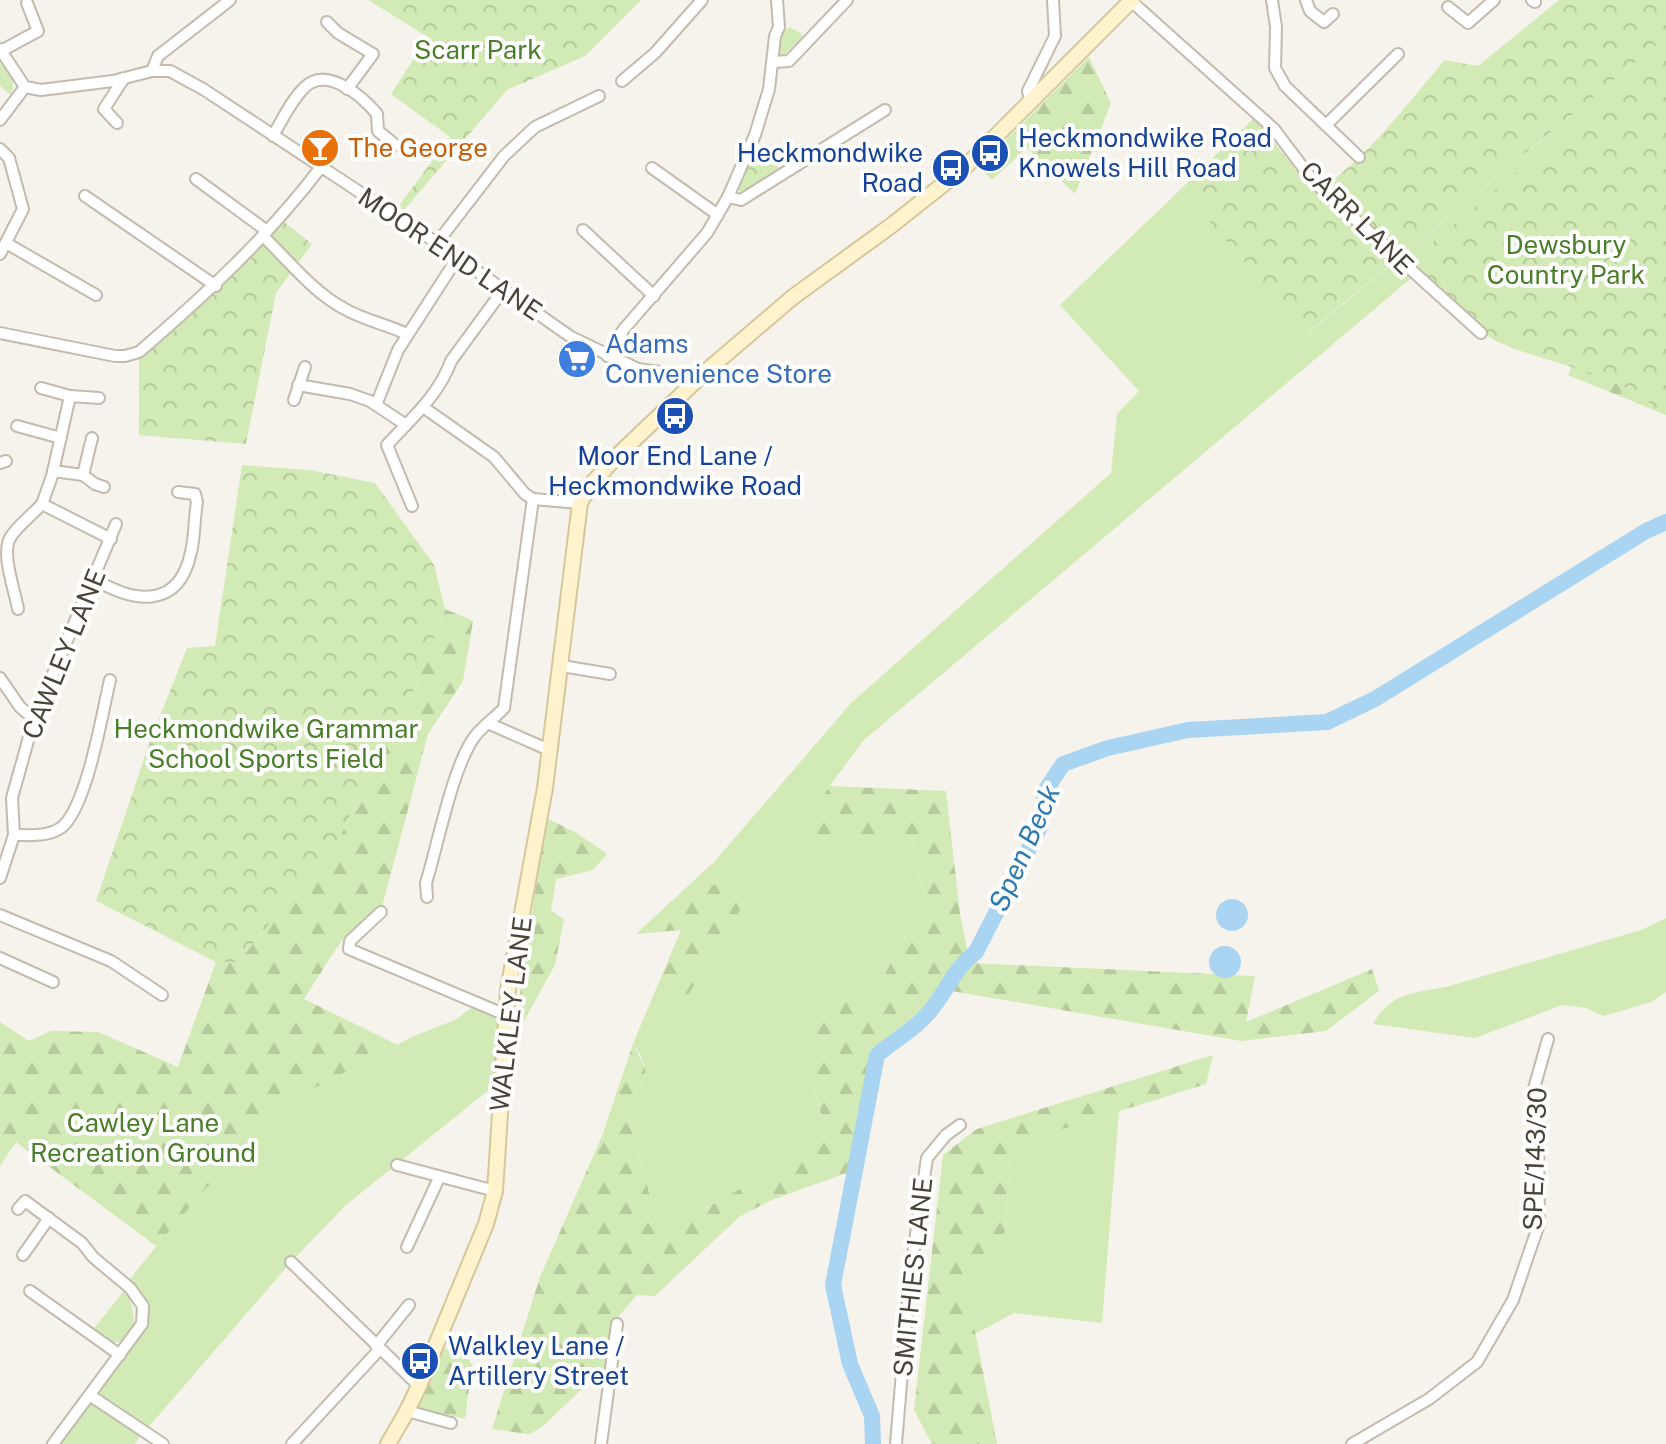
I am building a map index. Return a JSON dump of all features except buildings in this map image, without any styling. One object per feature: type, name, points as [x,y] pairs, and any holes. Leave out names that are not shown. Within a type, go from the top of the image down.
[{"type":"main road","points":[[580,503],[589,487],[615,458],[704,373],[793,297],[965,167],[1132,0]]},
{"type":"main road","name":"WALKLEY LANE","points":[[388,1444],[419,1386],[486,1224],[495,1191],[506,1017],[562,666],[580,503]]},
{"type":"street","points":[[152,71],[158,56],[230,0]]},
{"type":"street","points":[[622,81],[655,53],[702,0]]},
{"type":"street","points":[[607,356],[624,329],[718,215],[728,197],[755,135],[769,89],[775,36],[779,27],[777,0]]},
{"type":"street","points":[[774,62],[789,61],[847,0]]},
{"type":"street","points":[[1031,104],[1028,91],[1055,36],[1053,0]]},
{"type":"street","name":"CARR LANE","points":[[1132,0],[1274,129],[1314,182],[1481,333]]},
{"type":"street","points":[[1272,0],[1276,27],[1275,68],[1285,86],[1359,157]]},
{"type":"street","points":[[1306,0],[1310,11],[1324,22],[1333,14]]},
{"type":"street","points":[[1448,7],[1468,23],[1494,0]]},
{"type":"street","points":[[0,120],[25,87],[1,50],[38,31],[27,3]]},
{"type":"street","points":[[327,22],[338,33],[373,54],[347,89]]},
{"type":"street","points":[[1326,125],[1398,54]]},
{"type":"street","name":"MOOR END LANE","points":[[25,87],[41,90],[152,71],[170,71],[203,89],[437,243],[571,337],[638,369],[681,375],[704,373]]},
{"type":"street","points":[[117,123],[104,109],[124,78]]},
{"type":"street","points":[[273,136],[304,88],[315,80],[327,79],[347,89],[377,114],[378,131],[394,144],[387,154]]},
{"type":"street","points":[[437,243],[504,156],[535,127],[599,96]]},
{"type":"street","points":[[728,197],[741,200],[885,110]]},
{"type":"street","points":[[0,149],[9,158],[23,209],[0,254]]},
{"type":"street","points":[[0,333],[125,356],[139,352],[216,286],[321,167]]},
{"type":"street","points":[[652,168],[718,215]]},
{"type":"street","points":[[196,179],[265,234],[318,290],[363,319],[407,334]]},
{"type":"street","points":[[85,196],[216,286]]},
{"type":"street","points":[[583,230],[654,296]]},
{"type":"street","points":[[6,243],[96,295]]},
{"type":"street","points":[[376,405],[407,334],[458,257]]},
{"type":"street","points":[[412,506],[387,445],[423,407],[446,374],[451,361],[503,290]]},
{"type":"street","points":[[294,400],[305,367]]},
{"type":"street","points":[[298,385],[350,394],[376,405],[406,425]]},
{"type":"street","points":[[41,388],[70,396],[99,398]]},
{"type":"street","points":[[18,609],[6,561],[5,535],[42,504],[70,396]]},
{"type":"street","points":[[423,407],[494,457],[525,494],[533,499],[580,503]]},
{"type":"street","points":[[17,426],[61,438]]},
{"type":"street","points":[[83,475],[92,438]]},
{"type":"street","points":[[53,471],[83,475],[104,487]]},
{"type":"street","points":[[94,579],[116,592],[145,599],[172,588],[184,574],[191,553],[198,493],[178,492]]},
{"type":"street","points":[[427,897],[426,883],[462,757],[474,736],[504,708],[533,499]]},
{"type":"street","points":[[42,504],[111,539]]},
{"type":"street","name":"CAWLEY LANE","points":[[0,878],[14,835],[6,797],[34,719],[116,524]]},
{"type":"street","points":[[562,666],[610,674]]},
{"type":"street","points":[[0,678],[20,707],[34,719]]},
{"type":"street","points":[[14,835],[46,834],[61,828],[71,815],[85,783],[110,680]]},
{"type":"street","points":[[490,724],[549,750]]},
{"type":"street","points":[[381,912],[350,941],[349,949],[506,1017]]},
{"type":"street","points":[[0,915],[111,961],[162,995]]},
{"type":"street","points":[[0,958],[53,982]]},
{"type":"street","name":"SPE/143/30","points":[[1352,1444],[1429,1399],[1477,1362],[1513,1300],[1539,1224],[1538,1140],[1533,1092],[1548,1039]]},
{"type":"street","name":"SMITHIES LANE","points":[[896,1444],[910,1276],[927,1158],[946,1135],[960,1125]]},
{"type":"street","points":[[397,1165],[495,1191]]},
{"type":"street","points":[[407,1247],[439,1178]]},
{"type":"street","points":[[18,1209],[25,1201],[82,1243],[93,1257],[126,1284],[143,1306],[142,1324],[53,1444]]},
{"type":"street","points":[[23,1255],[49,1218]]},
{"type":"street","points":[[291,1262],[419,1386]]},
{"type":"street","points":[[30,1291],[120,1355]]},
{"type":"street","points":[[292,1444],[378,1348],[409,1305]]},
{"type":"street","points":[[601,1444],[617,1324]]},
{"type":"street","points":[[91,1396],[163,1444]]},
{"type":"street","points":[[407,1411],[451,1423]]},
{"type":"green space","name":"Scarr Park","points":[[368,0],[641,0],[585,56],[507,90],[398,217],[392,215],[450,137],[391,94],[428,37]]},
{"type":"green space","points":[[1559,0],[1666,0],[1666,37],[1307,333],[1181,189],[1254,118],[1314,192],[1332,181],[1367,150],[1445,60],[1478,66]]},
{"type":"green space","points":[[789,27],[801,33],[802,37],[783,56],[779,53],[779,41]]},
{"type":"green space","points":[[1666,37],[1666,63],[864,740],[793,835],[845,835],[912,842],[925,902],[872,997],[841,1001],[812,1081],[823,1121],[798,1156],[671,1228],[656,1218],[628,1115],[646,1070],[633,1044],[648,1008],[685,1000],[728,877],[636,934],[715,861],[851,703],[1111,473],[1117,414],[1139,391],[1060,305],[1181,189],[1308,333]]},
{"type":"green space","name":"Dewsbury Country Park","points":[[1666,48],[1666,410],[1656,409],[1627,388],[1607,379],[1491,338],[1452,310],[1404,266]]},
{"type":"green space","points":[[1089,57],[1111,103],[1075,194],[1027,148],[992,180],[979,167]]},
{"type":"green space","points":[[0,63],[12,82],[11,95],[0,86]]},
{"type":"green space","points":[[761,144],[767,158],[780,168],[742,194],[737,188]]},
{"type":"green space","points":[[279,218],[312,244],[276,293],[246,444],[139,435],[139,352]]},
{"type":"green space","points":[[1579,349],[1666,382],[1666,415],[1568,375]]},
{"type":"green space","name":"Heckmondwike Grammar School Sports Field","points":[[242,465],[309,470],[375,483],[434,565],[445,609],[414,690],[338,840],[238,962],[216,962],[96,901],[149,744],[187,648],[215,646]]},
{"type":"green space","name":"Cawley Lane Recreation Ground","points":[[445,609],[473,621],[463,681],[428,734],[382,907],[341,941],[304,999],[398,1045],[318,1086],[254,1133],[156,1246],[16,1142],[0,1166],[0,1022],[29,1041],[51,1031],[98,1032],[178,1067],[216,962],[238,962],[338,840],[414,690]]},
{"type":"green space","points":[[830,786],[946,791],[960,914],[970,963],[1255,976],[1246,1022],[1372,969],[1379,991],[1326,1031],[1241,1041],[946,990],[875,1048],[849,1172],[772,1200],[739,1217],[655,1296],[637,1295],[611,1325],[609,1363],[541,1428],[529,1434],[492,1429],[540,1277],[602,1136],[633,1044],[646,1070],[628,1115],[656,1218],[671,1228],[798,1156],[823,1121],[812,1081],[816,1028],[841,1001],[872,997],[925,902],[912,842],[845,835],[793,835]]},
{"type":"green space","points":[[546,818],[575,832],[607,854],[593,870],[556,879],[551,911],[564,919],[555,965],[513,1041]]},
{"type":"green space","points":[[728,876],[752,890],[685,1000],[648,1008],[681,930],[636,934]]},
{"type":"green space","points":[[1666,918],[1666,992],[1652,1002],[1603,1016],[1586,1008],[1562,1005],[1475,1038],[1373,1024],[1387,1006],[1404,996],[1446,987],[1641,930]]},
{"type":"green space","points":[[478,1003],[506,1015],[501,1080],[346,1205],[291,1262],[134,1444],[53,1444],[142,1324],[142,1306],[126,1284],[186,1209],[254,1133],[318,1086],[414,1036],[455,1020]]},
{"type":"green space","points":[[1213,1055],[1206,1084],[1012,1145],[1004,1240],[963,1269],[997,1444],[932,1444],[914,1410],[943,1155],[977,1129]]},
{"type":"green space","points":[[1119,1111],[1102,1323],[1014,1313],[975,1334],[963,1269],[1004,1240],[1012,1145]]},
{"type":"green space","points":[[124,1291],[131,1300],[135,1328],[124,1342],[115,1342],[91,1332]]},
{"type":"green space","points":[[444,1348],[466,1355],[472,1365],[465,1419],[418,1407]]},
{"type":"water","points":[[1232,899],[1244,903],[1248,915],[1244,927],[1232,931],[1220,927],[1216,915],[1220,903]]},
{"type":"water","points":[[1225,946],[1237,950],[1241,962],[1237,974],[1225,978],[1213,974],[1209,962],[1213,950]]},
{"type":"waterway","name":"Spen Beck","points":[[873,1444],[872,1416],[850,1364],[833,1285],[877,1055],[928,1013],[957,971],[976,952],[1041,825],[1045,791],[1063,764],[1108,748],[1188,730],[1327,722],[1375,699],[1646,531],[1666,522]]},
{"type":"place","name":"The George","points":[[320,148]]},
{"type":"place","name":"Heckmondwike Road Knowels Hill Road","points":[[990,153]]},
{"type":"place","name":"Heckmondwike Road","points":[[951,168]]},
{"type":"place","name":"Adams Convenience Store","points":[[577,359]]},
{"type":"place","name":"Moor End Lane / Heckmondwike Road","points":[[675,416]]},
{"type":"place","name":"Walkley Lane / Artillery Street","points":[[420,1361]]}]
